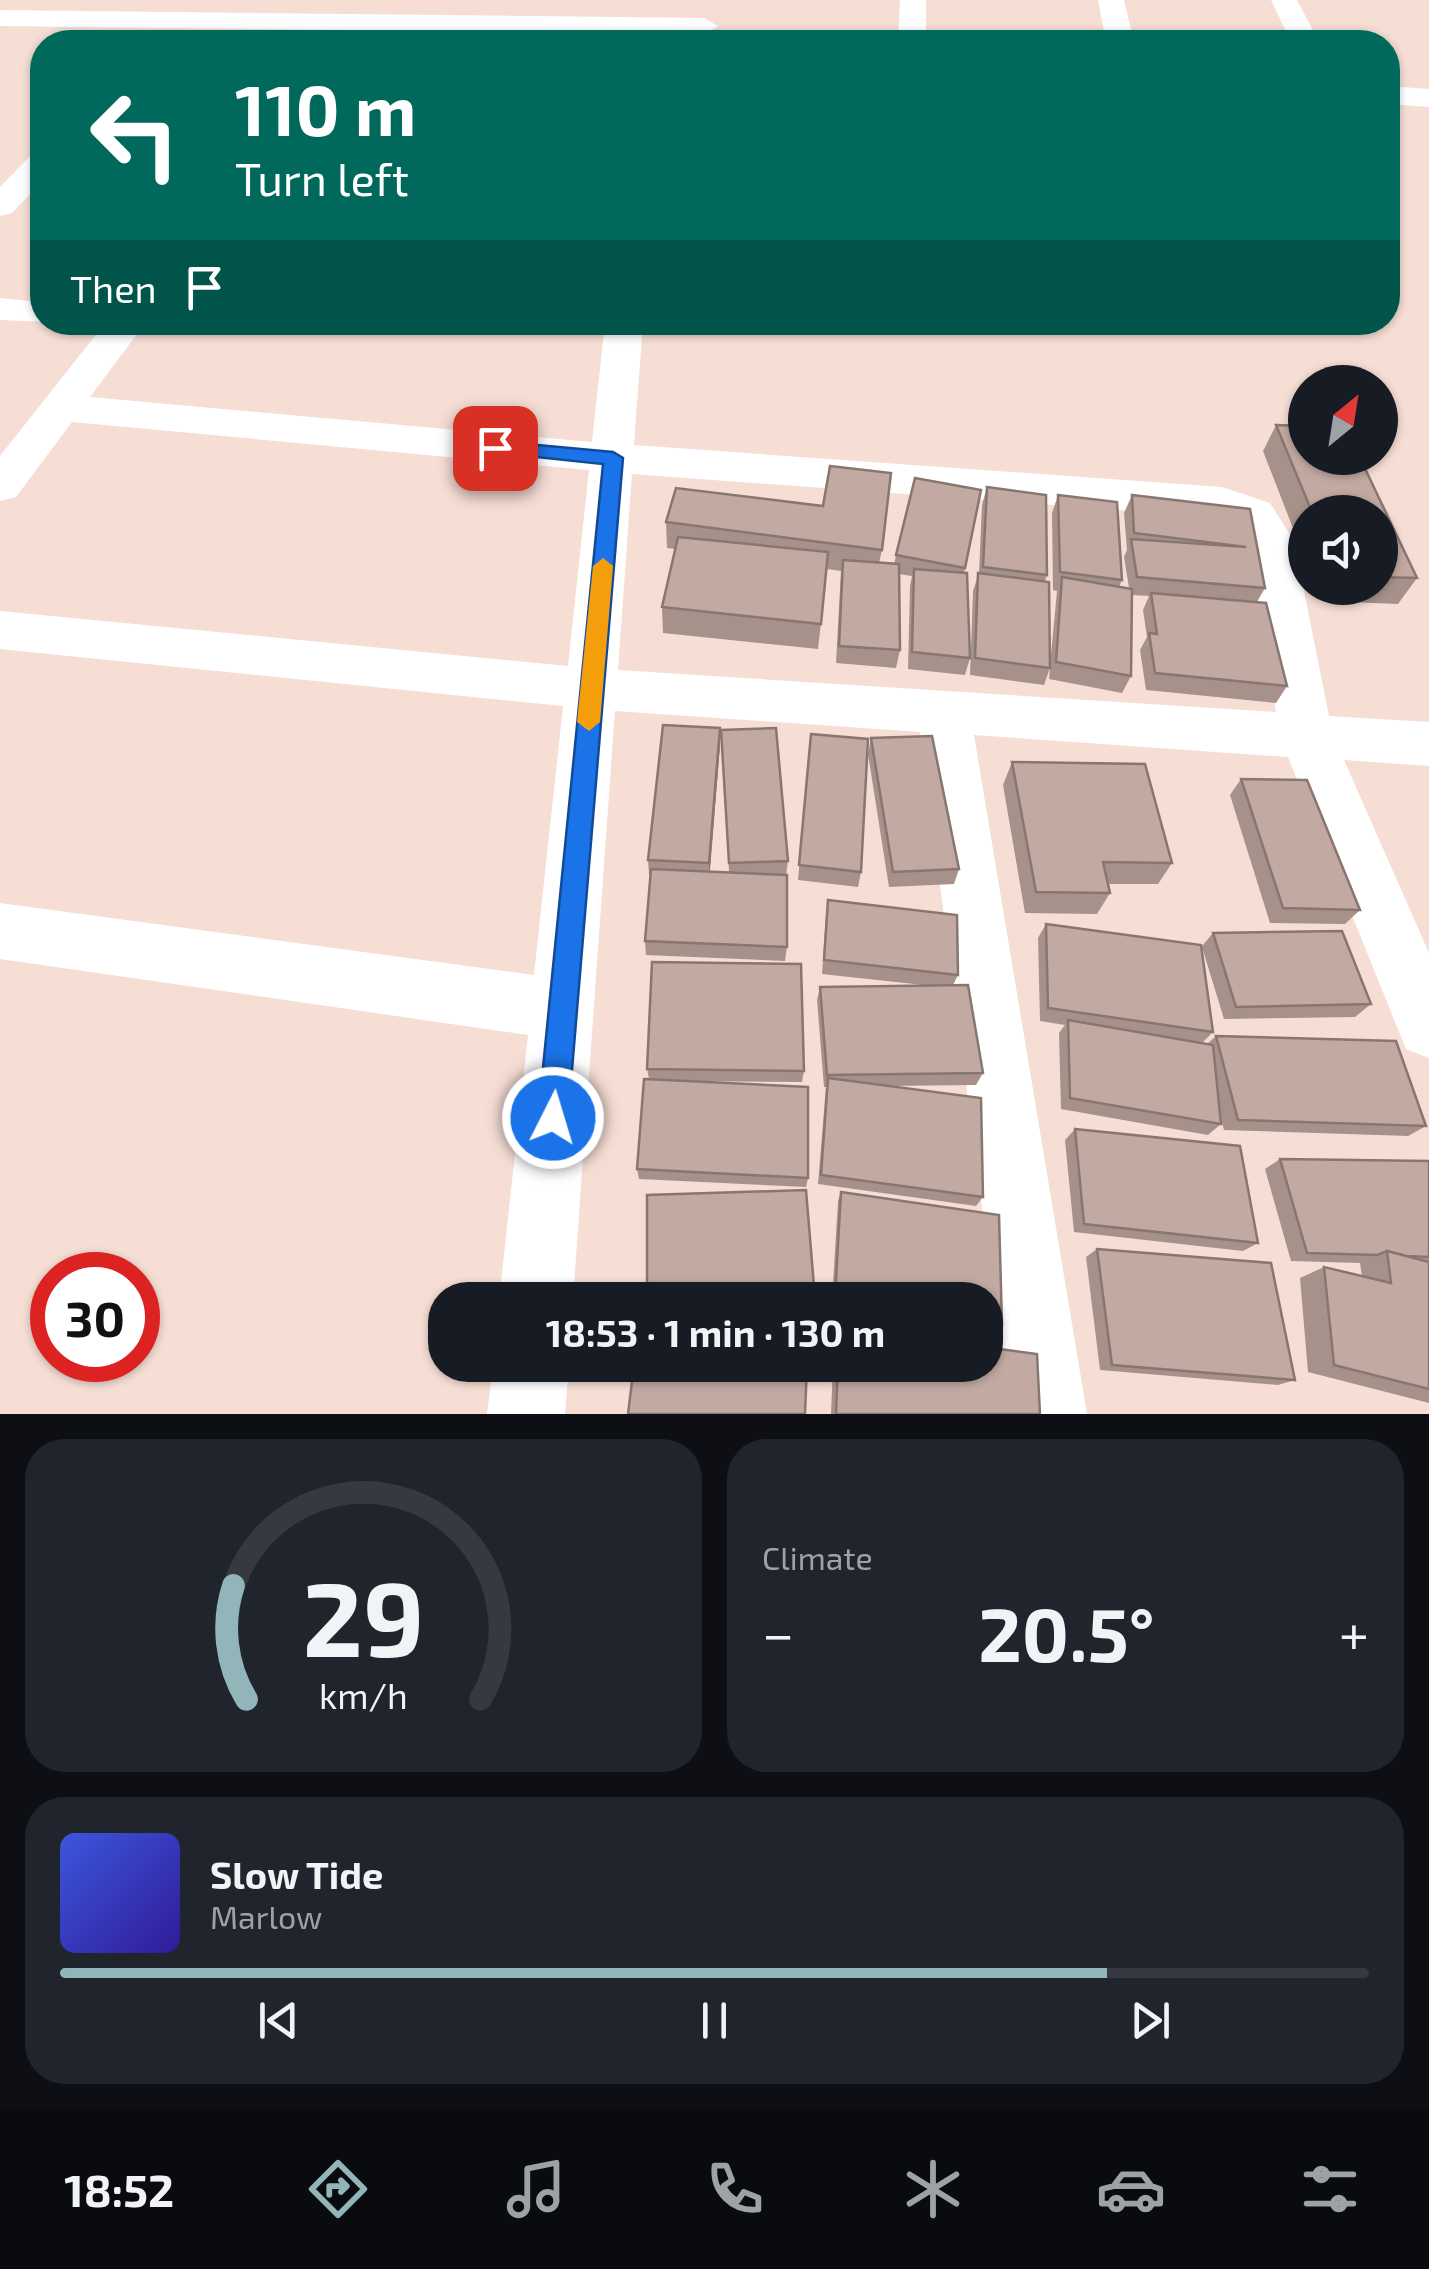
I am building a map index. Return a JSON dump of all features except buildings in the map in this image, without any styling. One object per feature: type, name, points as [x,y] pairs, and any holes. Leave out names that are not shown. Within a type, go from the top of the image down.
[{"type":"street","points":[[913,30],[914,0]]},
{"type":"street","points":[[1111,0],[1117,30]]},
{"type":"street","points":[[1284,0],[1298,30]]},
{"type":"street","points":[[0,18],[706,23]]},
{"type":"street","points":[[174,30],[182,22]]},
{"type":"street","points":[[1400,96],[1429,98]]},
{"type":"street","points":[[0,206],[30,175]]},
{"type":"street","points":[[0,309],[30,312]]},
{"type":"street","points":[[0,485],[117,335]]},
{"type":"street","points":[[538,1282],[623,335]]},
{"type":"street","points":[[61,408],[613,458],[1222,502],[1254,514],[1271,540],[1306,735],[1429,1028]]},
{"type":"street","points":[[0,630],[592,689],[1429,744]]},
{"type":"street","points":[[944,712],[1048,1414]]},
{"type":"street","points":[[0,931],[563,1009]]},
{"type":"street","points":[[526,1414],[529,1382]]},
{"type":"slow traffic","points":[[589,722],[603,566]]},
{"type":"route","points":[[495,448],[613,458],[553,1118]]}]
